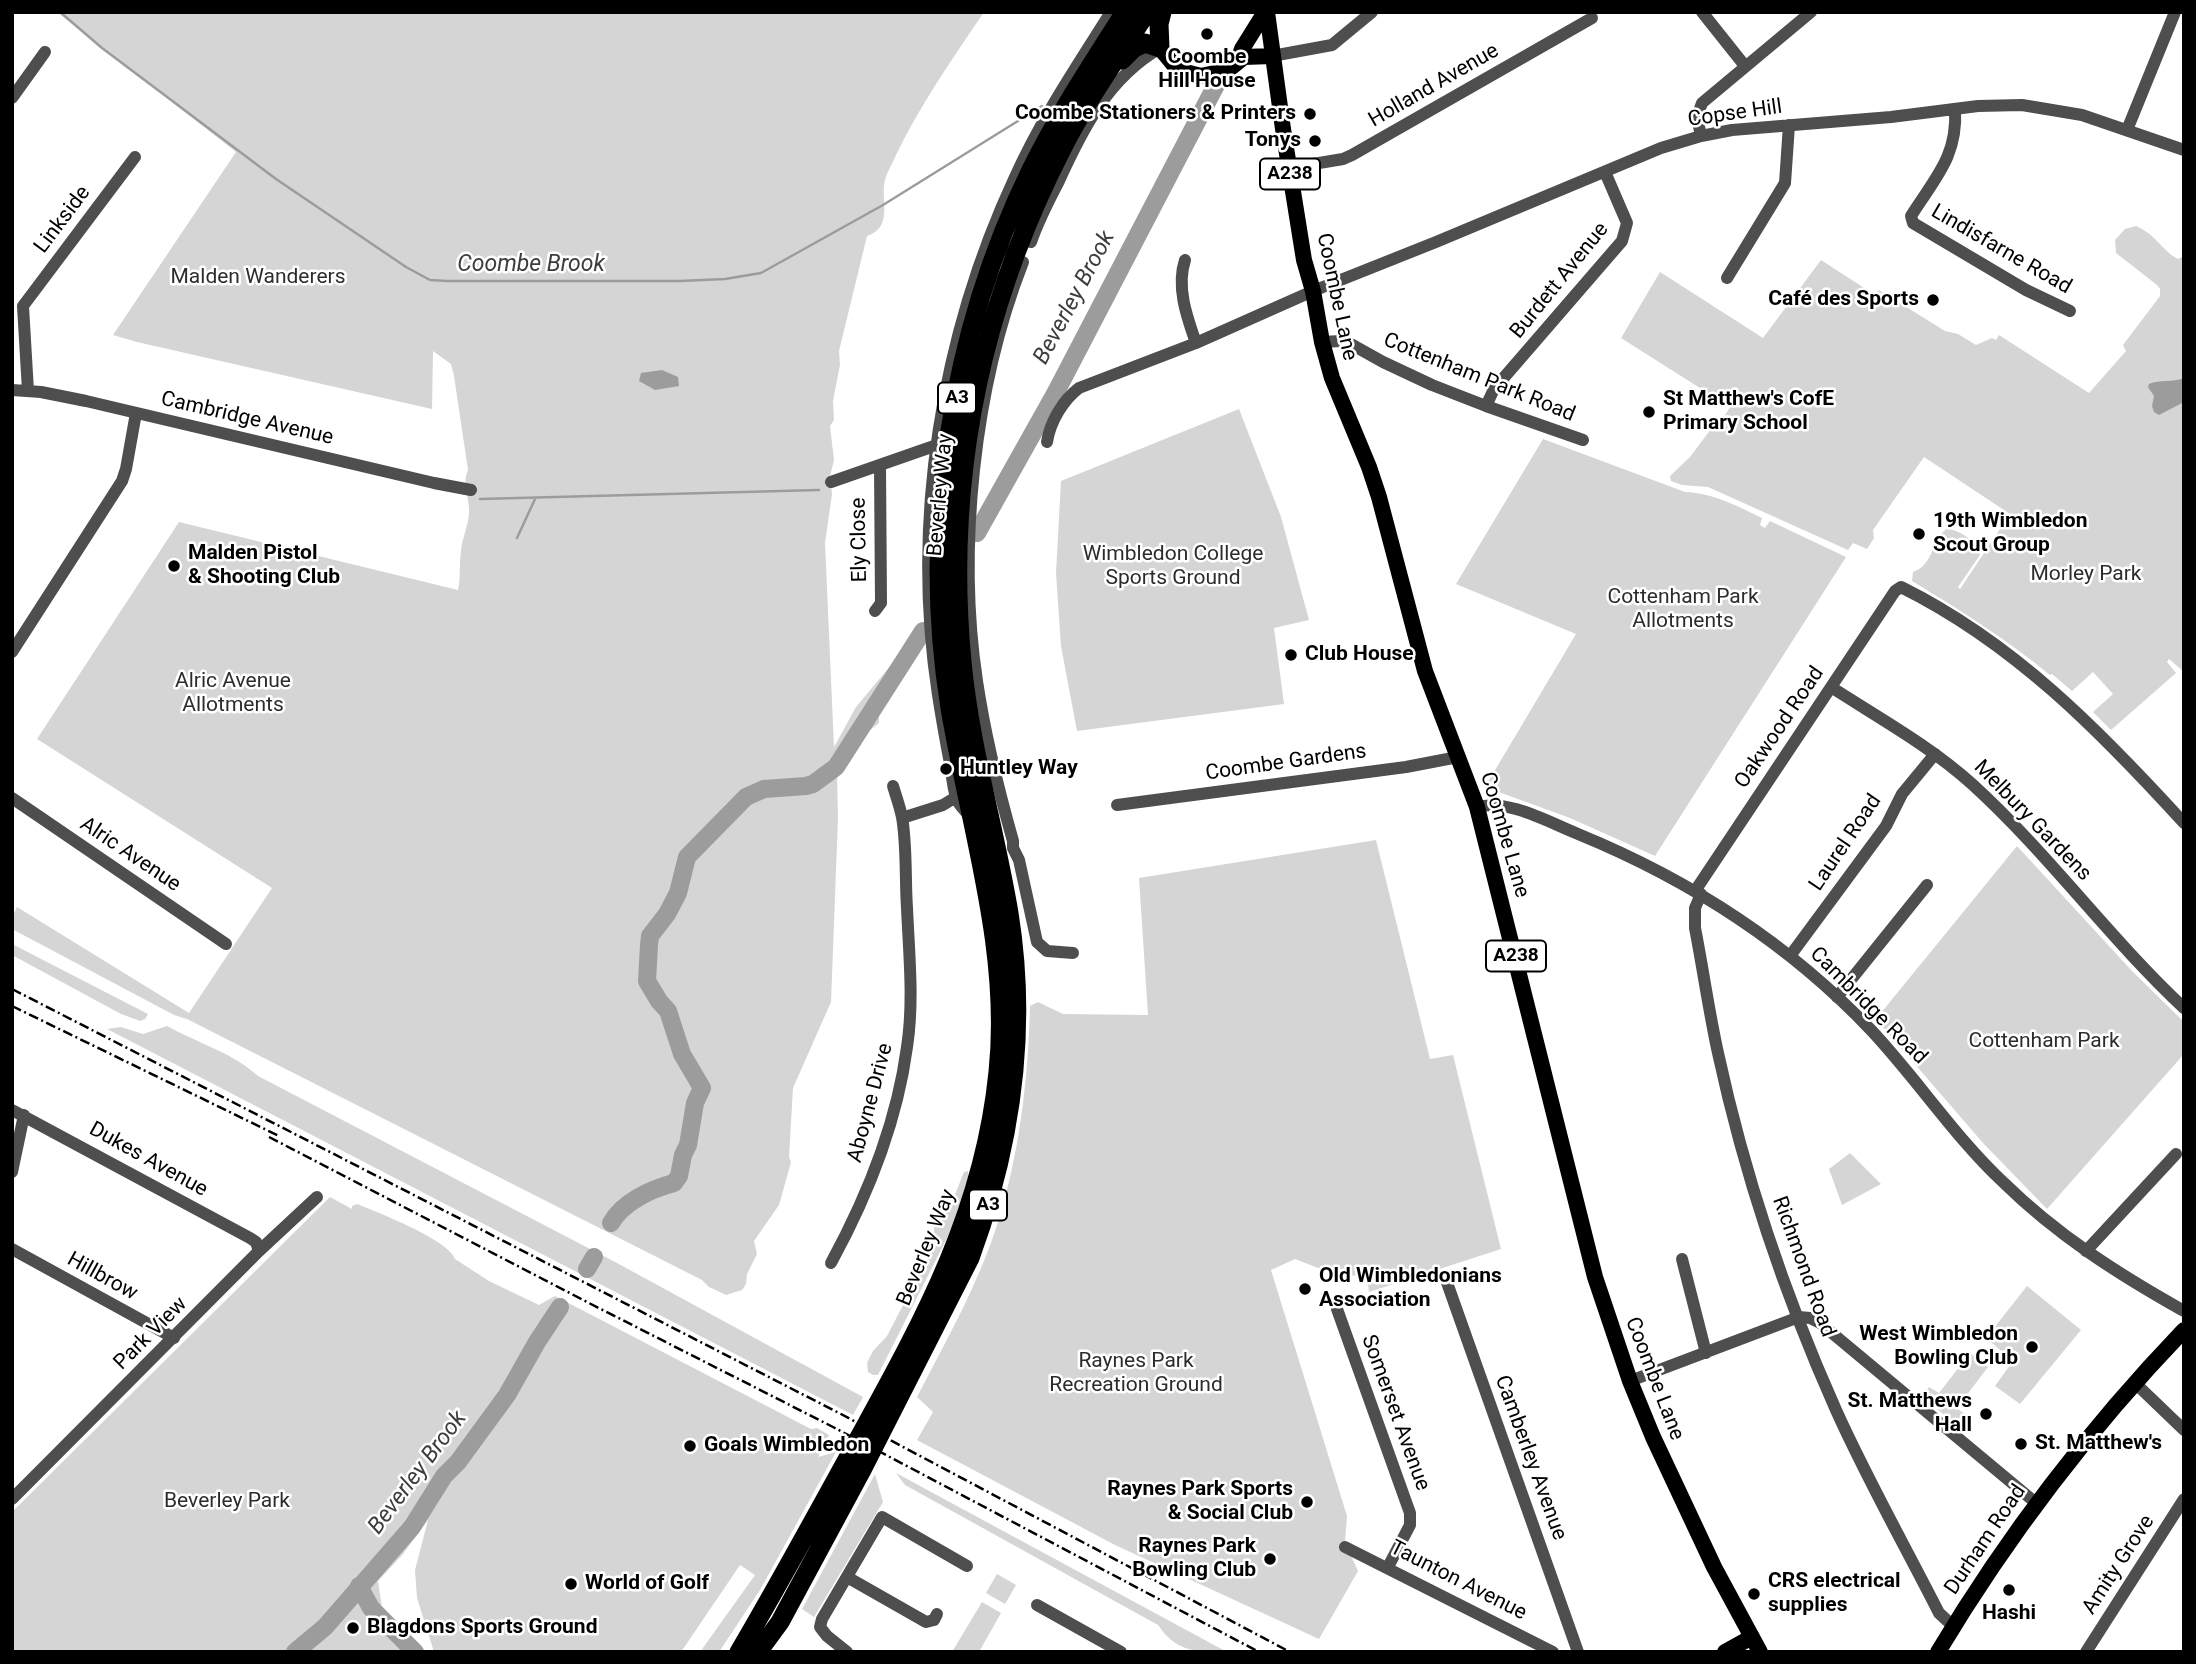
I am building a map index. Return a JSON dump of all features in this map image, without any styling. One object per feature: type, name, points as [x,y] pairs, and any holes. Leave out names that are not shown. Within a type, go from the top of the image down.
[{"type":"highway","name":"Beverley Way","points":[[897,1386],[954,1251],[986,1153],[999,1068],[1000,1003],[994,945],[944,664],[940,547],[944,482],[955,409],[981,298],[1015,205],[1061,115],[1125,12]]},
{"type":"highway","name":"Beverley Way","points":[[739,1652],[855,1463],[970,1258],[983,1223],[1007,1133],[1015,1069],[1015,967],[1005,891],[962,662],[957,555],[961,475],[983,357],[1014,256],[1062,147],[1146,12]]},
{"type":"highway","points":[[1096,90],[1134,48],[1149,43],[1160,48],[1159,24],[1162,12]]},
{"type":"highway","name":"Beverley Way","points":[[758,1652],[780,1622],[855,1463]]},
{"type":"highway","points":[[729,1652],[774,1594]]},
{"type":"highway","points":[[764,1652],[780,1622]]},
{"type":"main road","points":[[1238,60],[1266,12]]},
{"type":"main road","name":"Coombe Lane","points":[[1266,12],[1304,260],[1313,291],[1322,342],[1332,378],[1369,467],[1389,531],[1425,671],[1477,807],[1578,1217],[1603,1302],[1630,1381],[1677,1490],[1756,1644]]},
{"type":"main road","points":[[1160,48],[1178,70],[1194,76],[1209,76],[1227,70],[1238,60],[1249,56],[1272,56]]},
{"type":"main road","name":"Durham Road","points":[[1938,1652],[2036,1503],[2098,1423],[2184,1330]]},
{"type":"main road","points":[[1725,1652],[1756,1644]]},
{"type":"street","name":"Beverley Way","points":[[972,819],[956,797],[937,685],[931,629],[929,547],[937,445],[960,328],[992,230],[1031,143],[1111,12]]},
{"type":"street","points":[[1272,56],[1332,45],[1372,12]]},
{"type":"street","points":[[1702,12],[1745,66]]},
{"type":"street","points":[[1701,136],[1698,108],[1811,12]]},
{"type":"street","points":[[2127,130],[2175,12]]},
{"type":"street","name":"Holland Avenue","points":[[1289,168],[1352,155],[1592,18]]},
{"type":"street","name":"Beverley Way","points":[[1073,953],[1046,951],[1038,942],[989,746],[972,637],[969,562],[971,503],[984,406],[997,345],[1020,268],[1068,161],[1103,98],[1137,64],[1160,48]]},
{"type":"street","points":[[12,97],[45,52]]},
{"type":"street","name":"Copse Hill","points":[[1047,442],[1049,431],[1069,396],[1079,388],[1196,343],[1313,291],[1661,148],[1701,136],[1732,130],[2001,105],[2046,108],[2082,115],[2184,150]]},
{"type":"street","name":"Lindisfarne Road","points":[[1955,109],[1956,127],[1951,152],[1911,216],[1913,223],[2026,290],[2070,312]]},
{"type":"street","points":[[1727,278],[1785,183],[1789,125]]},
{"type":"street","name":"Linkside","points":[[28,391],[23,306],[135,157]]},
{"type":"street","name":"Burdett Avenue","points":[[1486,406],[1494,390],[1622,241],[1627,223],[1605,172]]},
{"type":"street","points":[[1185,260],[1180,280],[1188,321],[1196,343]]},
{"type":"street","name":"Cottenham Park Road","points":[[1322,342],[1349,343],[1382,362],[1486,406],[1583,440]]},
{"type":"street","name":"Cambridge Avenue","points":[[12,390],[136,413],[471,490]]},
{"type":"street","points":[[12,652],[122,481],[136,413]]},
{"type":"street","points":[[831,482],[937,445]]},
{"type":"street","name":"Ely Close","points":[[875,611],[881,603],[880,466]]},
{"type":"street","name":"Oakwood Road","points":[[1698,892],[1831,687],[1899,588],[1963,624],[2030,670],[2105,738],[2184,823]]},
{"type":"street","name":"Melbury Gardens","points":[[1831,687],[1936,754],[1965,778],[2133,958],[2184,1008]]},
{"type":"street","name":"Laurel Road","points":[[1790,956],[1886,826],[1902,794],[1936,754]]},
{"type":"street","name":"Coombe Gardens","points":[[1117,805],[1406,767],[1458,757]]},
{"type":"street","name":"Aboyne Drive","points":[[831,1264],[851,1226],[878,1160],[907,1048],[910,1017],[909,970],[902,818],[893,786]]},
{"type":"street","points":[[902,818],[943,805],[956,797]]},
{"type":"street","name":"Alric Avenue","points":[[12,798],[226,944]]},
{"type":"street","name":"Cambridge Road","points":[[1477,807],[1499,805],[1621,852],[1698,892],[1745,922],[1837,997],[1889,1050],[1964,1141],[2035,1212],[2130,1281],[2184,1311]]},
{"type":"street","name":"Beverley Way","points":[[1005,891],[1006,861],[1013,848]]},
{"type":"street","points":[[1837,997],[1927,885]]},
{"type":"street","name":"Richmond Road","points":[[1698,892],[1695,928],[1718,1054],[1758,1201],[1799,1317],[1835,1407],[1939,1613],[1953,1626]]},
{"type":"street","points":[[12,1171],[18,1112]]},
{"type":"street","name":"Dukes Avenue","points":[[18,1112],[250,1238],[256,1242],[259,1251]]},
{"type":"street","points":[[2086,1251],[2176,1154]]},
{"type":"street","name":"Park View","points":[[12,1499],[259,1251],[317,1197]]},
{"type":"street","name":"Hillbrow","points":[[12,1249],[174,1338]]},
{"type":"street","points":[[1682,1259],[1706,1353]]},
{"type":"street","name":"Camberley Avenue","points":[[1445,1277],[1578,1652]]},
{"type":"street","name":"Somerset Avenue","points":[[1337,1310],[1410,1513],[1410,1525],[1388,1567]]},
{"type":"street","points":[[1630,1381],[1799,1317],[1810,1318],[1820,1323],[2036,1503]]},
{"type":"street","points":[[2134,1382],[2184,1430]]},
{"type":"street","name":"Amity Grove","points":[[2086,1652],[2184,1499]]},
{"type":"street","points":[[847,1652],[820,1627],[822,1619],[882,1517],[967,1566]]},
{"type":"street","name":"Taunton Avenue","points":[[1345,1547],[1553,1652]]},
{"type":"street","points":[[847,1577],[926,1622],[933,1620],[937,1614]]},
{"type":"street","points":[[1037,1605],[1121,1652]]},
{"type":"green space","points":[[57,12],[984,12],[926,100],[887,174],[883,221],[875,232],[867,236],[839,351],[840,365],[833,401],[834,420],[830,426],[834,460],[830,476],[832,494],[825,543],[834,747],[856,707],[921,629],[922,637],[879,706],[879,723],[862,737],[854,747],[850,762],[839,768],[837,775],[838,818],[831,1002],[793,1088],[789,1157],[791,1162],[779,1205],[754,1241],[757,1254],[742,1290],[726,1295],[709,1287],[702,1280],[187,1019],[174,1015],[12,929],[12,918],[17,907],[189,1013],[272,888],[37,739],[179,522],[458,590],[460,556],[469,514],[465,484],[468,470],[454,376],[451,364],[433,351],[432,409],[113,335],[236,152]]},
{"type":"green space","name":"Morley Park","points":[[2136,226],[2178,259],[2184,256],[2184,672],[2169,659],[2167,662],[2176,673],[2111,730],[2093,712],[2113,694],[2093,672],[2072,691],[2000,637],[1912,581],[1913,572],[1920,569],[1928,559],[1941,535],[1946,529],[1952,530],[1971,541],[1980,555],[1958,587],[1960,589],[2010,514],[1924,457],[1873,530],[1874,538],[1867,549],[1853,543],[1848,550],[1708,487],[1682,485],[1671,481],[1670,476],[1690,457],[1711,429],[1716,430],[1730,407],[1621,338],[1660,272],[1763,338],[1821,260],[1875,295],[1879,290],[1945,331],[1958,334],[1976,345],[1992,338],[1996,340],[1999,335],[2089,393],[2126,351],[2123,345],[2160,296],[2157,285],[2116,253],[2115,240],[2125,229]]},
{"type":"green space","name":"Wimbledon College Sports Ground","points":[[1239,409],[1281,517],[1309,620],[1274,628],[1284,704],[1077,731],[1061,646],[1056,573],[1061,481]]},
{"type":"green space","name":"Cottenham Park Allotments","points":[[1543,439],[1685,492],[1725,501],[1762,518],[1760,525],[1765,528],[1770,521],[1846,557],[1655,856],[1570,818],[1485,787],[1576,634],[1456,584]]},
{"type":"green space","name":"Raynes Park Recreation Ground","points":[[1376,840],[1430,1059],[1453,1055],[1501,1249],[1369,1292],[1367,1276],[1336,1275],[1295,1259],[1271,1270],[1347,1516],[1345,1542],[1358,1571],[1319,1639],[1115,1545],[917,1440],[933,1412],[917,1397],[972,1289],[1006,1195],[1022,1115],[1030,1006],[1038,1002],[1063,1014],[1148,1015],[1139,878]]},
{"type":"green space","name":"Cottenham Park","points":[[2017,846],[2132,971],[2184,1022],[2184,1054],[2047,1209],[1983,1143],[1876,1019]]},
{"type":"green space","points":[[12,944],[148,1014],[140,1021],[121,1014],[12,955]]},
{"type":"green space","points":[[167,1026],[226,1054],[258,1076],[617,1263],[863,1397],[853,1415],[107,1029],[121,1027],[143,1034]]},
{"type":"green space","points":[[1850,1153],[1881,1184],[1842,1205],[1829,1169]]},
{"type":"green space","points":[[968,1171],[969,1177],[949,1234],[878,1375],[873,1375],[868,1372],[867,1363],[873,1351],[887,1336],[927,1259],[934,1225],[946,1212],[964,1172]]},
{"type":"green space","name":"Beverley Park","points":[[330,1197],[352,1209],[352,1206],[357,1204],[411,1227],[440,1244],[455,1259],[489,1281],[539,1305],[555,1296],[811,1429],[817,1428],[829,1435],[818,1457],[836,1452],[760,1590],[719,1652],[700,1652],[755,1575],[740,1565],[681,1652],[434,1652],[417,1598],[415,1570],[428,1520],[403,1554],[378,1581],[383,1615],[416,1652],[13,1652],[12,1512]]},
{"type":"green space","name":"West Wimbledon Bowling Club","points":[[2027,1286],[2081,1330],[2020,1404],[1995,1386],[2013,1361],[1986,1338]]},
{"type":"green space","points":[[1970,1353],[1988,1367],[1957,1408],[1967,1416],[1958,1427],[1922,1396],[1929,1387],[1939,1393]]},
{"type":"green space","points":[[896,1473],[1227,1652],[1197,1651],[1180,1646],[1158,1625],[905,1485]]},
{"type":"green space","points":[[875,1474],[883,1502],[814,1617],[802,1609]]},
{"type":"green space","points":[[997,1574],[1016,1585],[1005,1604],[986,1593]]},
{"type":"green space","points":[[982,1602],[1001,1613],[979,1652],[952,1652]]},
{"type":"shaded area","points":[[662,370],[678,377],[679,386],[655,390],[639,381],[641,373]]},
{"type":"shaded area","points":[[2184,378],[2184,402],[2159,415],[2154,412],[2154,396],[2149,384]]},
{"type":"waterway","name":"Coombe Brook","points":[[60,12],[102,48],[276,179],[406,267],[430,280],[680,281],[725,279],[761,273],[883,205],[1042,106]]},
{"type":"waterway","name":"Beverley Brook","points":[[977,533],[1056,392],[1216,85]]},
{"type":"waterway","points":[[480,499],[819,490]]},
{"type":"waterway","points":[[517,538],[535,499]]},
{"type":"waterway","name":"Beverley Brook","points":[[611,1223],[630,1203],[674,1183],[679,1176],[688,1145],[695,1103],[702,1088],[682,1054],[668,1011],[647,981],[650,936],[667,914],[678,893],[687,857],[746,797],[764,789],[813,784],[836,767],[923,631]]},
{"type":"waterway","name":"Beverley Brook","points":[[587,1269],[594,1257]]},
{"type":"waterway","name":"Beverley Brook","points":[[295,1652],[325,1627],[412,1527],[444,1476],[458,1462],[507,1395],[560,1307]]},
{"type":"waterway","points":[[359,1586],[371,1608],[415,1652]]},
{"type":"railway","points":[[12,989],[839,1413],[1290,1652]]},
{"type":"railway","points":[[12,1006],[279,1136]]},
{"type":"railway","points":[[269,1137],[833,1427],[1259,1652]]},
{"type":"place","name":"Coombe Hill House","points":[[1207,34]]},
{"type":"place","name":"Coombe Stationers & Printers","points":[[1310,114]]},
{"type":"place","name":"Tonys","points":[[1315,141]]},
{"type":"place","name":"Café des Sports","points":[[1933,300]]},
{"type":"place","name":"St Matthew's CofE Primary School","points":[[1649,412]]},
{"type":"place","name":"19th Wimbledon Scout Group","points":[[1919,534]]},
{"type":"place","name":"Malden Pistol & Shooting Club","points":[[174,566]]},
{"type":"place","name":"Club House","points":[[1291,655]]},
{"type":"place","name":"Huntley Way","points":[[946,769]]},
{"type":"place","name":"Old Wimbledonians Association","points":[[1305,1289]]},
{"type":"place","name":"West Wimbledon Bowling Club","points":[[2032,1347]]},
{"type":"place","name":"St. Matthews Hall","points":[[1986,1414]]},
{"type":"place","name":"St. Matthew's","points":[[2021,1444]]},
{"type":"place","name":"Goals Wimbledon","points":[[690,1446]]},
{"type":"place","name":"Raynes Park Sports & Social Club","points":[[1307,1502]]},
{"type":"place","name":"Raynes Park Bowling Club","points":[[1270,1559]]},
{"type":"place","name":"World of Golf","points":[[571,1584]]},
{"type":"place","name":"Hashi","points":[[2009,1590]]},
{"type":"place","name":"CRS electrical supplies","points":[[1754,1594]]},
{"type":"place","name":"Blagdons Sports Ground","points":[[353,1628]]},
{"type":"park label","name":"Malden Wanderers","points":[[258,278]]},
{"type":"park label","name":"Alric Avenue Allotments","points":[[233,694]]}]
